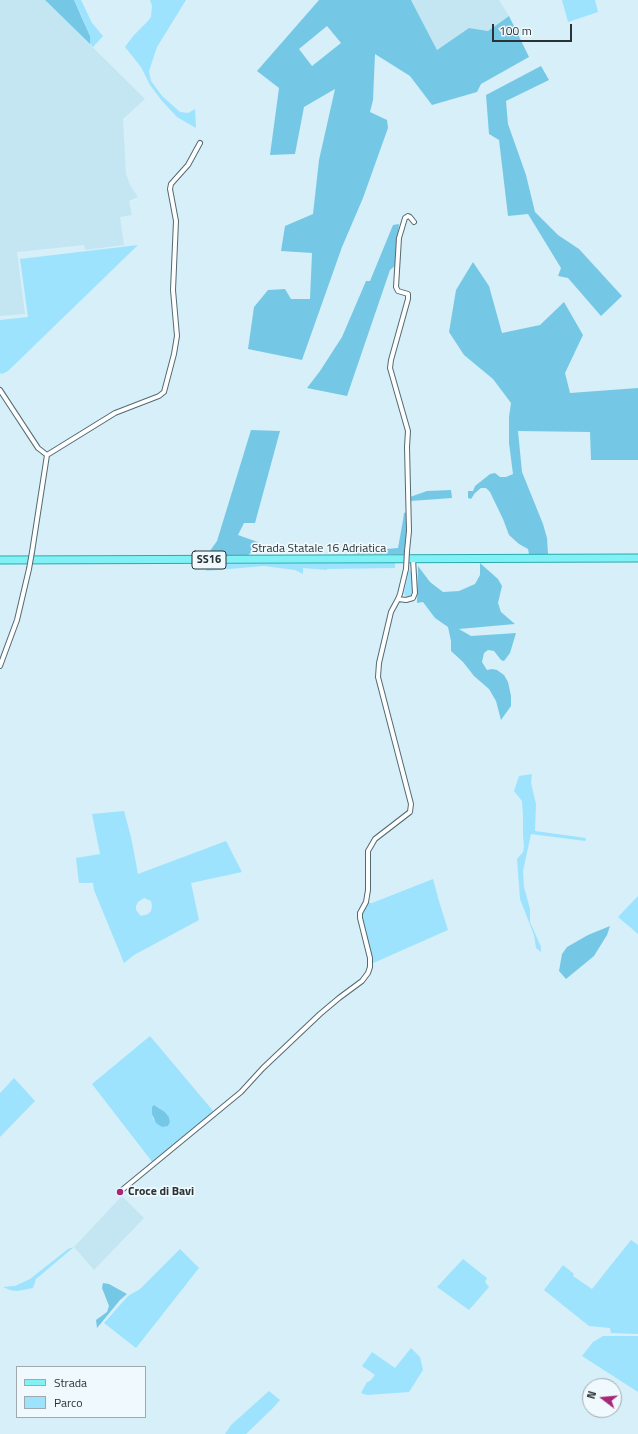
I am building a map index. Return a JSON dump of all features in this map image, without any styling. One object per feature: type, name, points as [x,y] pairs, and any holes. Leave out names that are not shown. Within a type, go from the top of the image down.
[{"type":"main road","name":"Strada Statale 16 Adriatica","points":[[0,560],[638,558]]},
{"type":"street","points":[[0,666],[17,620],[29,568],[47,455],[114,414],[159,396],[164,392],[177,336],[173,290],[176,221],[170,189],[171,184],[188,165],[200,143]]},
{"type":"street","points":[[122,1190],[241,1092],[262,1068],[320,1014],[362,981],[368,973],[370,958],[360,913],[366,902],[368,890],[368,851],[375,839],[410,812],[411,804],[378,677],[378,663],[391,612],[400,594],[406,569],[409,531],[408,430],[390,368],[408,299],[408,294],[398,292],[396,287],[399,238],[405,218],[408,216],[414,222]]},
{"type":"street","points":[[0,390],[38,448],[47,455]]},
{"type":"street","points":[[398,599],[406,600],[413,598],[415,593],[416,559]]},
{"type":"shaded area","points":[[0,0],[45,0],[145,99],[123,119],[126,174],[130,185],[138,197],[129,201],[132,215],[120,217],[124,245],[85,250],[84,245],[17,252],[25,314],[0,316]]},
{"type":"shaded area","points":[[45,0],[74,0],[90,36],[90,44]]},
{"type":"shaded area","points":[[319,0],[411,0],[437,50],[469,28],[488,31],[509,16],[529,57],[481,84],[477,92],[432,105],[410,76],[375,54],[373,100],[370,112],[387,120],[388,128],[363,198],[342,247],[302,360],[248,349],[254,307],[268,290],[285,289],[291,299],[310,299],[312,253],[281,251],[285,226],[313,214],[319,160],[335,89],[304,107],[295,154],[270,155],[279,88],[257,71]],"holes":[[[327,26],[341,43],[312,66],[299,49]]]},
{"type":"shaded area","points":[[411,0],[499,0],[509,16],[488,31],[469,28],[437,50]]},
{"type":"shaded area","points":[[541,66],[549,80],[506,101],[508,124],[526,175],[535,212],[558,235],[579,249],[622,296],[601,316],[568,278],[558,276],[561,268],[528,214],[508,216],[499,140],[489,134],[486,95]]},
{"type":"shaded area","points":[[399,224],[395,266],[390,270],[347,396],[307,388],[342,337],[366,281],[370,281],[393,225]]},
{"type":"shaded area","points":[[473,262],[489,286],[502,333],[540,325],[564,302],[583,335],[565,373],[570,393],[638,388],[638,460],[591,460],[590,432],[518,431],[522,472],[543,524],[547,538],[548,554],[529,554],[528,549],[519,544],[509,535],[490,492],[486,488],[481,488],[471,499],[468,498],[468,491],[473,491],[475,486],[490,474],[495,473],[500,477],[506,477],[513,474],[509,443],[509,417],[511,403],[493,379],[464,355],[449,332],[456,290]]},
{"type":"shaded area","points":[[251,430],[280,431],[255,523],[244,523],[238,535],[263,544],[248,555],[207,555],[217,541]]},
{"type":"shaded area","points":[[451,490],[452,498],[410,501],[410,497],[427,491]]},
{"type":"shaded area","points":[[407,512],[404,554],[353,554],[353,550],[398,548],[404,513]]},
{"type":"shaded area","points":[[480,563],[498,579],[502,586],[498,603],[501,612],[515,624],[459,629],[471,636],[516,633],[510,653],[504,661],[501,660],[494,651],[488,650],[484,653],[482,662],[487,670],[497,670],[504,675],[508,682],[511,696],[511,706],[501,720],[496,701],[489,689],[474,676],[463,662],[451,651],[451,641],[448,627],[435,618],[423,602],[417,603],[418,566],[430,582],[443,592],[459,591],[475,584],[480,575]]},
{"type":"shaded area","points":[[610,926],[607,935],[594,956],[566,979],[559,971],[562,954],[567,947],[588,935]]},
{"type":"shaded area","points":[[154,1105],[165,1112],[169,1117],[170,1122],[168,1126],[162,1127],[156,1123],[152,1114],[152,1107]]},
{"type":"shaded area","points":[[122,1196],[144,1218],[94,1270],[74,1247]]},
{"type":"shaded area","points":[[103,1283],[109,1284],[127,1294],[120,1300],[97,1328],[96,1320],[107,1312],[109,1306],[102,1288]]},
{"type":"green space","points":[[74,0],[81,0],[92,23],[103,36],[93,47],[90,44],[90,36]]},
{"type":"green space","points":[[150,0],[186,0],[157,47],[149,71],[151,81],[162,96],[180,112],[188,113],[195,109],[196,128],[177,117],[162,101],[150,85],[141,67],[125,47],[151,17],[152,6]]},
{"type":"green space","points":[[562,0],[595,0],[598,12],[568,22]]},
{"type":"green space","points":[[138,245],[8,371],[2,374],[0,373],[0,320],[28,317],[20,259]]},
{"type":"green space","points":[[395,563],[395,568],[327,570],[303,568],[303,574],[295,570],[264,566],[206,571],[207,564]]},
{"type":"green space","points":[[409,570],[412,572],[414,593],[409,597],[405,596],[404,593]]},
{"type":"green space","points":[[532,774],[531,783],[536,804],[535,831],[586,838],[585,841],[531,834],[523,871],[524,887],[530,909],[530,922],[541,947],[541,952],[536,948],[534,935],[520,899],[517,859],[523,852],[524,847],[523,816],[522,801],[514,791],[519,776]]},
{"type":"green space","points":[[124,811],[138,874],[226,841],[242,872],[191,883],[199,920],[134,955],[124,963],[94,890],[93,883],[79,883],[76,858],[100,854],[92,814]],"holes":[[[144,898],[151,901],[151,911],[148,914],[141,916],[136,910],[138,902]]]},
{"type":"green space","points":[[433,879],[448,930],[371,964],[361,920],[361,913],[367,903],[372,903]]},
{"type":"green space","points":[[638,896],[638,934],[618,917]]},
{"type":"green space","points":[[150,1036],[214,1112],[153,1163],[92,1084]],"holes":[[[156,1106],[165,1112],[169,1117],[170,1122],[168,1126],[153,1119],[152,1107]]]},
{"type":"green space","points":[[14,1078],[35,1101],[0,1137],[0,1093]]},
{"type":"green space","points":[[631,1240],[638,1245],[638,1334],[611,1333],[610,1328],[589,1326],[544,1290],[563,1265],[574,1274],[573,1276],[592,1289]]},
{"type":"green space","points":[[74,1247],[36,1279],[33,1288],[17,1291],[3,1287],[15,1286],[30,1279],[68,1249]]},
{"type":"green space","points":[[180,1249],[199,1268],[136,1348],[104,1323],[128,1296],[140,1289]]},
{"type":"green space","points":[[463,1259],[487,1278],[485,1282],[489,1287],[469,1310],[437,1287]]},
{"type":"green space","points":[[603,1336],[638,1336],[638,1392],[622,1382],[622,1378],[616,1378],[582,1356],[593,1342]]},
{"type":"green space","points":[[411,1348],[420,1357],[423,1370],[409,1392],[367,1395],[361,1393],[367,1382],[370,1381],[375,1375],[362,1366],[372,1352],[395,1368]]},
{"type":"green space","points":[[269,1391],[280,1400],[272,1409],[246,1434],[225,1434],[231,1425]]},
{"type":"place","name":"Croce di Bavi","points":[[120,1192]]}]
